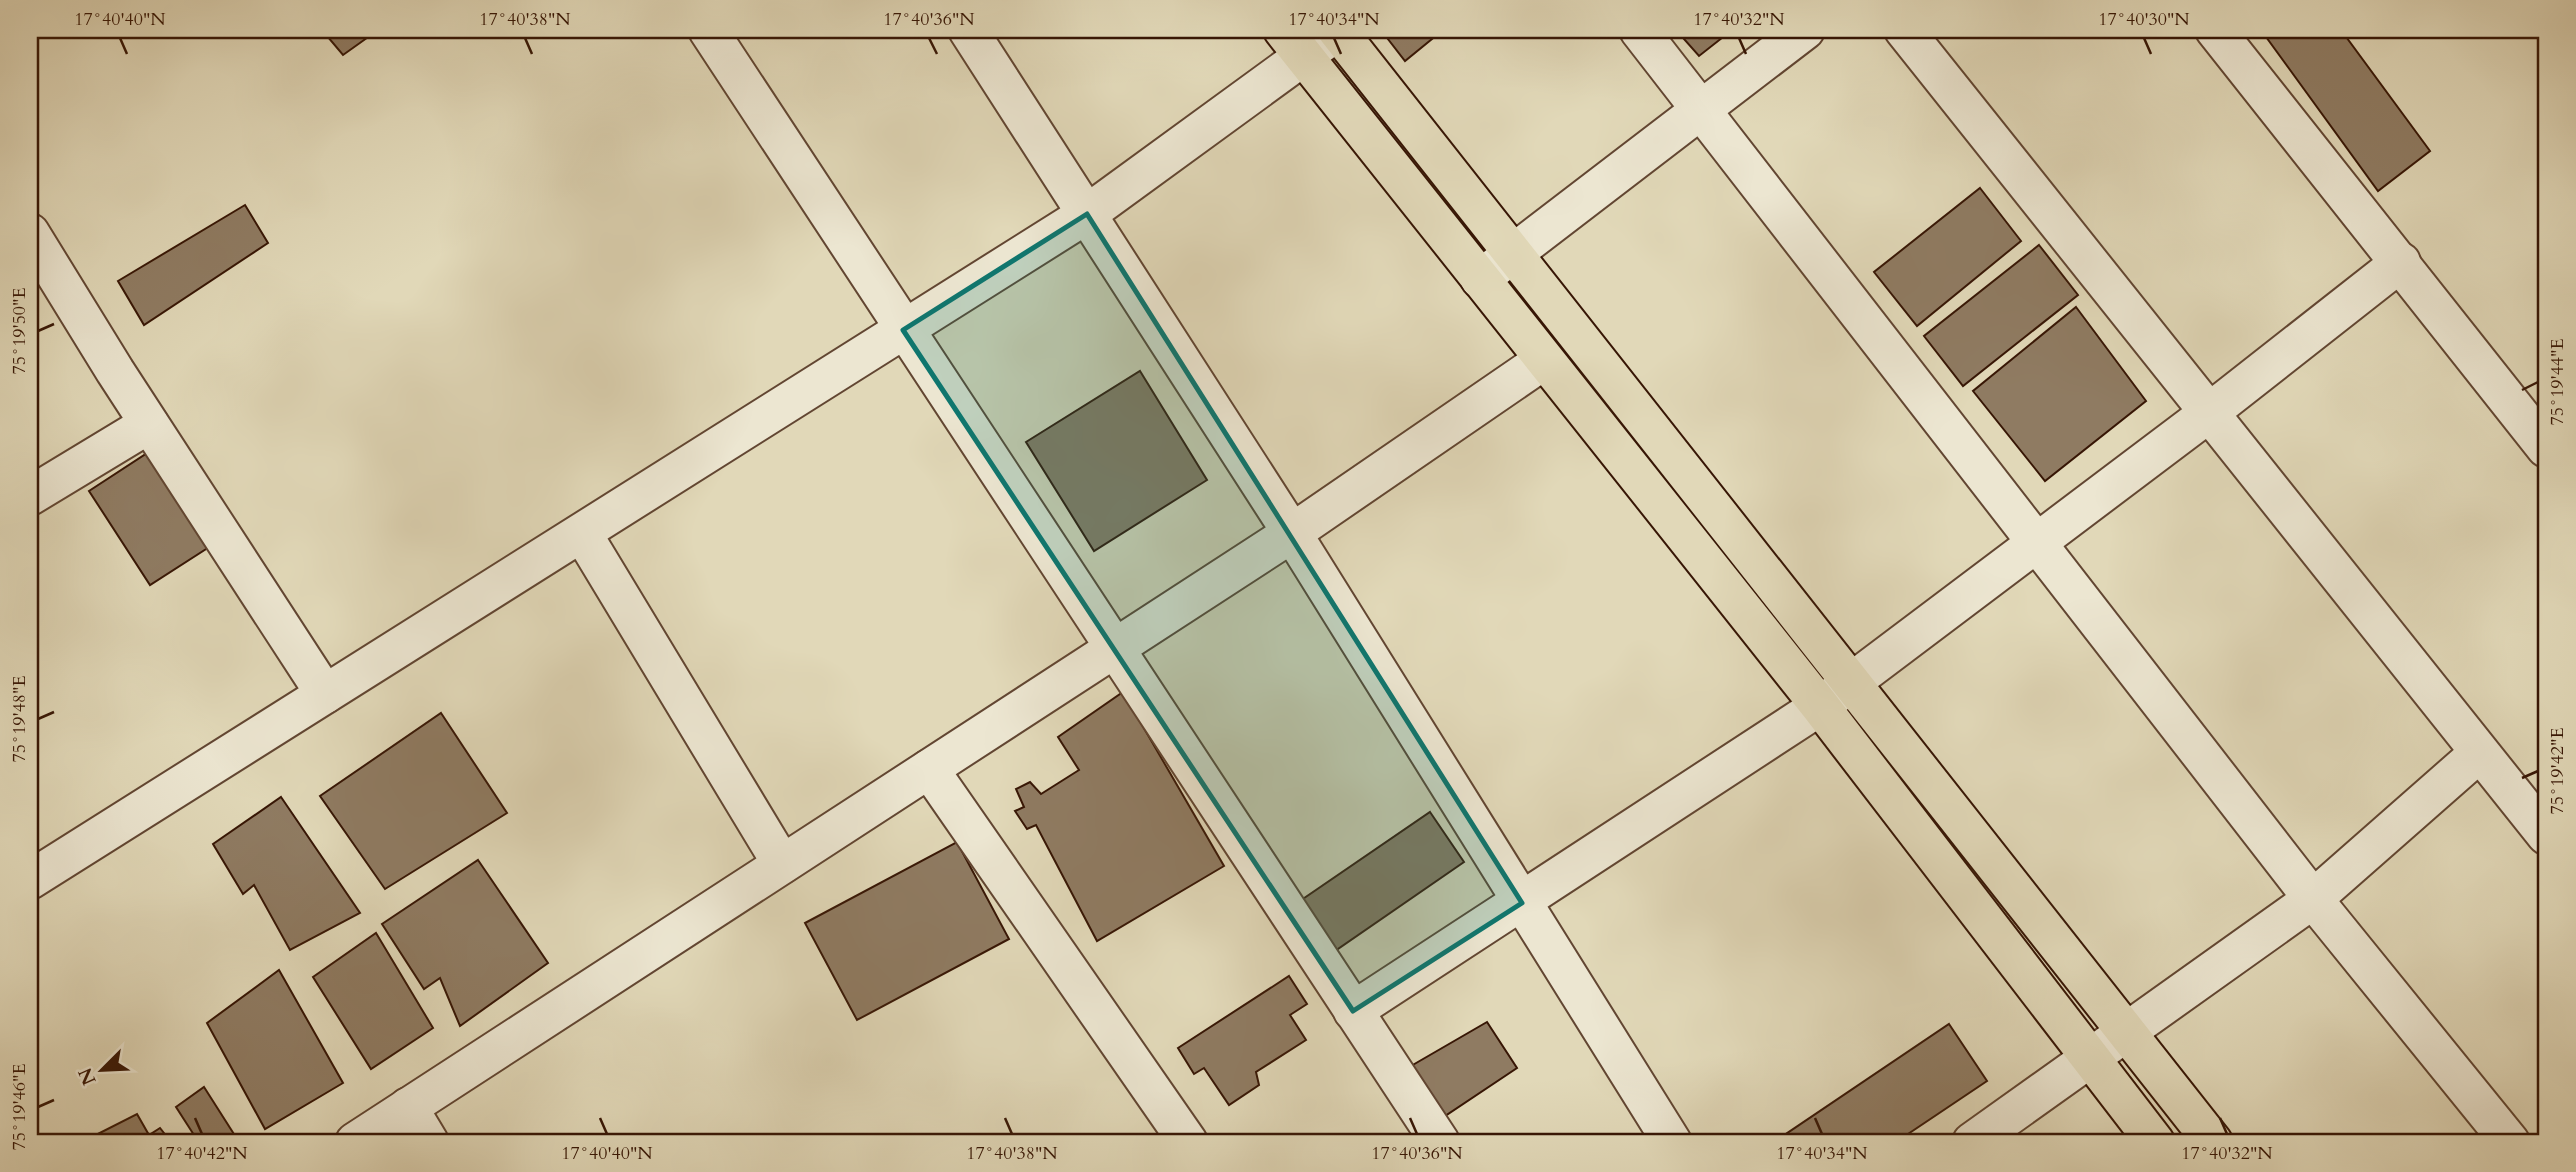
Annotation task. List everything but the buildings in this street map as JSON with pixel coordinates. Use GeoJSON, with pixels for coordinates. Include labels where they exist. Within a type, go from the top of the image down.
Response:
{"type":"FeatureCollection","features":[{"type":"Feature","properties":{"kind":"main road"},"geometry":{"type":"LineString","coordinates":[[1337,31],[2213,1142]]}},
{"type":"Feature","properties":{"kind":"main road"},"geometry":{"type":"LineString","coordinates":[[1294,43],[1820,706],[2155,1142]]}},
{"type":"Feature","properties":{"kind":"street"},"geometry":{"type":"LineString","coordinates":[[708,30],[1440,1142]]}},
{"type":"Feature","properties":{"kind":"street"},"geometry":{"type":"LineString","coordinates":[[968,30],[1292,533],[1672,1142]]}},
{"type":"Feature","properties":{"kind":"street"},"geometry":{"type":"LineString","coordinates":[[1639,30],[2034,543],[2313,899],[2510,1142]]}},
{"type":"Feature","properties":{"kind":"street"},"geometry":{"type":"LineString","coordinates":[[1480,279],[1805,30]]}},
{"type":"Feature","properties":{"kind":"street"},"geometry":{"type":"LineString","coordinates":[[1904,30],[2437,695],[2479,753],[2540,816]]}},
{"type":"Feature","properties":{"kind":"street"},"geometry":{"type":"LineString","coordinates":[[2215,30],[2546,448]]}},
{"type":"Feature","properties":{"kind":"street"},"geometry":{"type":"LineString","coordinates":[[30,880],[1087,214],[1294,43],[1337,31]]}},
{"type":"Feature","properties":{"kind":"street"},"geometry":{"type":"LineString","coordinates":[[30,233],[149,424],[325,694]]}},
{"type":"Feature","properties":{"kind":"street"},"geometry":{"type":"LineString","coordinates":[[1353,1011],[1820,706],[2210,412],[2401,262]]}},
{"type":"Feature","properties":{"kind":"street"},"geometry":{"type":"LineString","coordinates":[[355,1142],[1292,533],[1544,360]]}},
{"type":"Feature","properties":{"kind":"street"},"geometry":{"type":"LineString","coordinates":[[30,496],[149,424]]}},
{"type":"Feature","properties":{"kind":"street"},"geometry":{"type":"LineString","coordinates":[[582,533],[782,864]]}},
{"type":"Feature","properties":{"kind":"street"},"geometry":{"type":"LineString","coordinates":[[1972,1142],[2313,899],[2479,753]]}},
{"type":"Feature","properties":{"kind":"street"},"geometry":{"type":"LineString","coordinates":[[929,769],[1188,1142]]}},
{"type":"Feature","properties":{"kind":"street"},"geometry":{"type":"LineString","coordinates":[[408,1107],[429,1142]]}},
{"type":"Feature","properties":{"kind":"highlighted area"},"geometry":{"type":"Polygon","coordinates":[[[1087,214],[1522,903],[1353,1011],[903,330],[1087,214]]]}}]}
